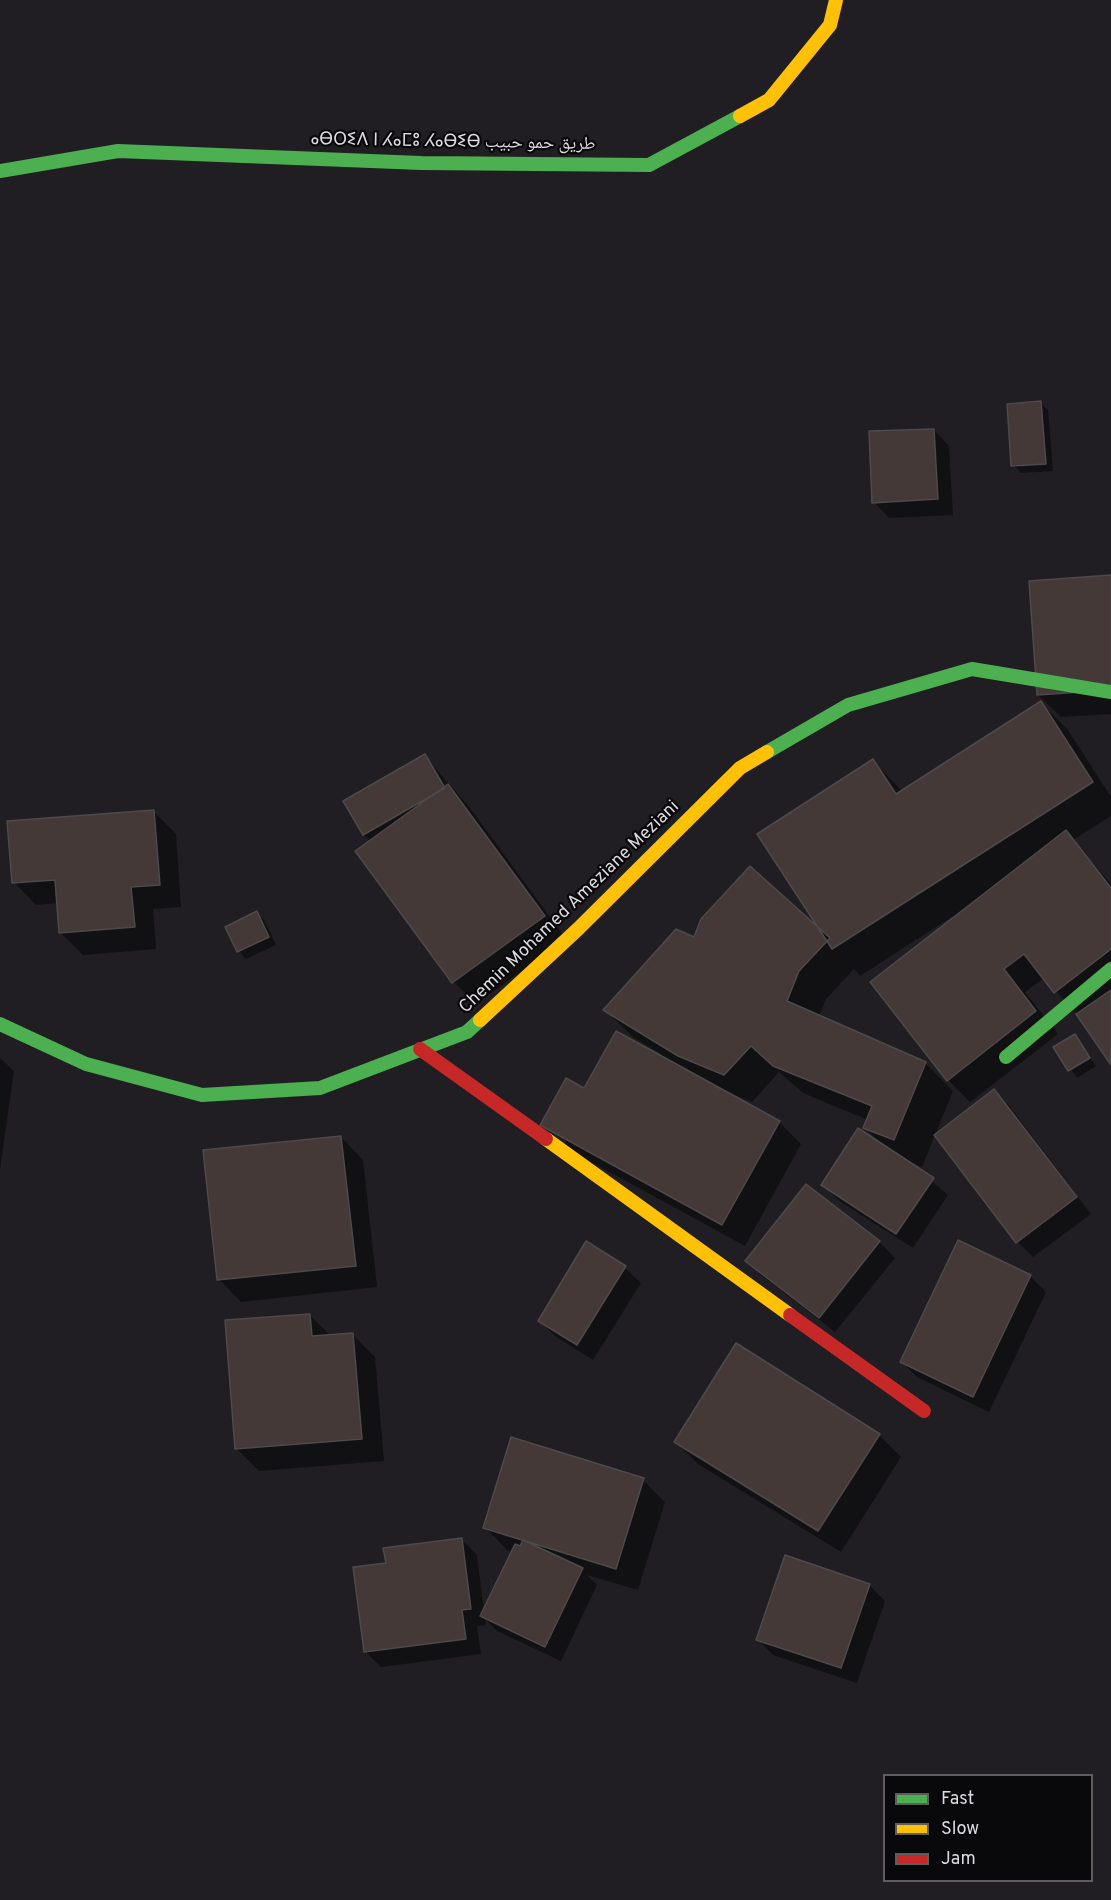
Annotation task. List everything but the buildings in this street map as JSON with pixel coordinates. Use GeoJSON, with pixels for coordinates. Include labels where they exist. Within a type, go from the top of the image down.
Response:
{"type":"FeatureCollection","features":[{"type":"Feature","properties":{"kind":"street","name":"ⴰⴱⵔⵉⴷ ⵏ ⵃⴰⵎⵓ ⵃⴰⴱⵉⴱ طريق حمو حبيب"},"geometry":{"type":"LineString","coordinates":[[0,171],[118,151],[421,163],[649,165],[769,100],[830,24],[836,0]]}},
{"type":"Feature","properties":{"kind":"street","name":"Chemin Mohamed Ameziane Meziani"},"geometry":{"type":"LineString","coordinates":[[0,1024],[86,1064],[202,1095],[320,1088],[467,1032],[578,929],[740,768],[848,705],[972,669],[1111,692]]}},
{"type":"Feature","properties":{"kind":"street"},"geometry":{"type":"LineString","coordinates":[[1006,1057],[1111,969]]}},
{"type":"Feature","properties":{"kind":"street"},"geometry":{"type":"LineString","coordinates":[[420,1049],[924,1411]]}},
{"type":"Feature","properties":{"kind":"traffic: fast"},"geometry":{"type":"LineString","coordinates":[[0,171],[118,151],[421,163],[649,165],[740,116]]}},
{"type":"Feature","properties":{"kind":"traffic: fast"},"geometry":{"type":"LineString","coordinates":[[767,752],[848,705],[972,669],[1111,692]]}},
{"type":"Feature","properties":{"kind":"traffic: fast"},"geometry":{"type":"LineString","coordinates":[[1006,1057],[1111,969]]}},
{"type":"Feature","properties":{"kind":"traffic: fast"},"geometry":{"type":"LineString","coordinates":[[0,1024],[86,1064],[202,1095],[320,1088],[467,1032],[480,1020]]}},
{"type":"Feature","properties":{"kind":"traffic: slow"},"geometry":{"type":"LineString","coordinates":[[740,116],[769,100],[830,25],[836,0]]}},
{"type":"Feature","properties":{"kind":"traffic: slow"},"geometry":{"type":"LineString","coordinates":[[480,1020],[578,929],[740,768],[767,752]]}},
{"type":"Feature","properties":{"kind":"traffic: slow"},"geometry":{"type":"LineString","coordinates":[[546,1139],[790,1315]]}},
{"type":"Feature","properties":{"kind":"traffic: jam"},"geometry":{"type":"LineString","coordinates":[[420,1049],[546,1139]]}},
{"type":"Feature","properties":{"kind":"traffic: jam"},"geometry":{"type":"LineString","coordinates":[[790,1315],[924,1411]]}}]}
